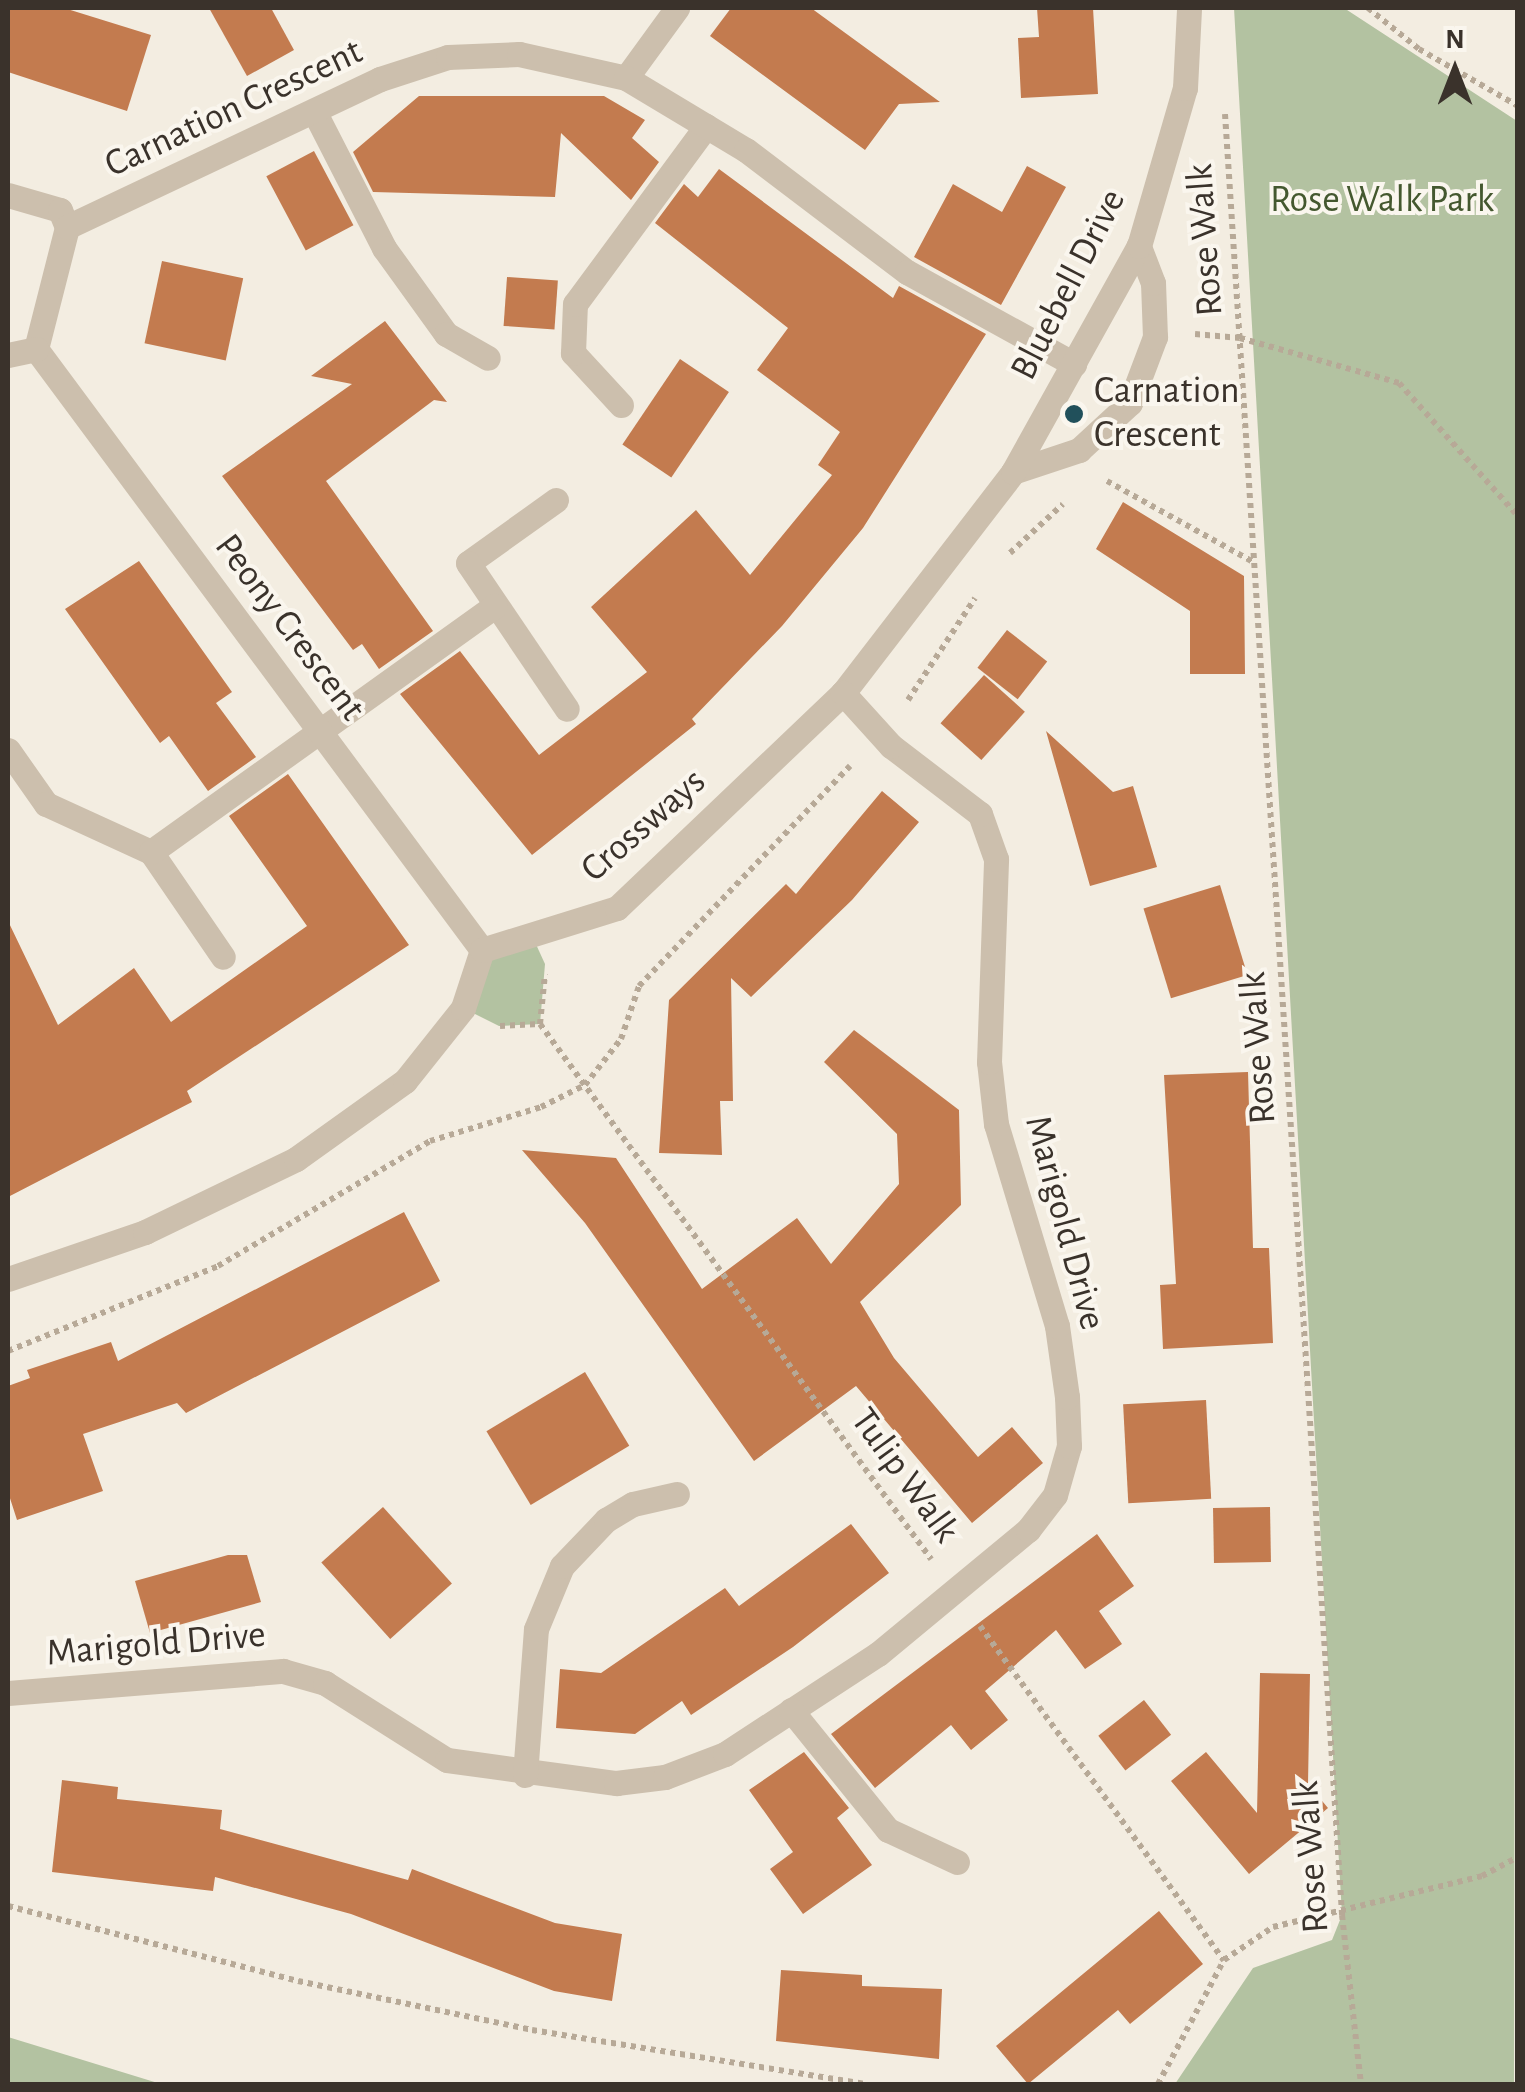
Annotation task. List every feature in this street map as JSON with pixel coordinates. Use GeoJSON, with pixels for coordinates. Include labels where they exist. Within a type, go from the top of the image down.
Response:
{"type":"FeatureCollection","features":[{"type":"Feature","properties":{"kind":"street"},"geometry":{"type":"LineString","coordinates":[[626,78],[677,8]]}},
{"type":"Feature","properties":{"kind":"street","name":"Bluebell Drive"},"geometry":{"type":"LineString","coordinates":[[1014,472],[1140,246],[1185,88],[1189,8]]}},
{"type":"Feature","properties":{"kind":"street","name":"Carnation Crescent"},"geometry":{"type":"LineString","coordinates":[[66,226],[448,57],[519,54],[626,78],[706,126],[907,272],[1074,364]]}},
{"type":"Feature","properties":{"kind":"street"},"geometry":{"type":"LineString","coordinates":[[315,113],[384,248],[446,334],[488,358]]}},
{"type":"Feature","properties":{"kind":"street"},"geometry":{"type":"LineString","coordinates":[[622,405],[573,353],[575,304],[706,126]]}},
{"type":"Feature","properties":{"kind":"street"},"geometry":{"type":"LineString","coordinates":[[8,195],[60,210],[66,226],[36,349],[8,355]]}},
{"type":"Feature","properties":{"kind":"street"},"geometry":{"type":"LineString","coordinates":[[1014,472],[1079,450],[1130,403],[1146,372],[1156,303],[1140,246]]}},
{"type":"Feature","properties":{"kind":"street","name":"Peony Crescent"},"geometry":{"type":"LineString","coordinates":[[36,349],[482,950]]}},
{"type":"Feature","properties":{"kind":"street","name":"Crossways"},"geometry":{"type":"LineString","coordinates":[[482,950],[534,940],[617,908],[843,692],[1014,472]]}},
{"type":"Feature","properties":{"kind":"street"},"geometry":{"type":"LineString","coordinates":[[556,500],[468,563],[567,709]]}},
{"type":"Feature","properties":{"kind":"street"},"geometry":{"type":"LineString","coordinates":[[151,852],[495,606]]}},
{"type":"Feature","properties":{"kind":"street","name":"Marigold Drive"},"geometry":{"type":"LineString","coordinates":[[8,1693],[284,1672],[325,1683],[447,1760],[525,1775],[616,1783],[665,1777],[725,1754],[878,1654],[952,1587],[1028,1530],[1055,1495],[1069,1446],[1067,1397],[1053,1310],[996,1124],[989,1008],[996,859],[980,814],[890,746],[843,692]]}},
{"type":"Feature","properties":{"kind":"street"},"geometry":{"type":"LineString","coordinates":[[8,750],[46,804],[151,852],[222,957]]}},
{"type":"Feature","properties":{"kind":"street"},"geometry":{"type":"LineString","coordinates":[[8,1279],[145,1232],[296,1160],[405,1081],[463,1008],[482,950]]}},
{"type":"Feature","properties":{"kind":"street"},"geometry":{"type":"LineString","coordinates":[[525,1775],[536,1629],[562,1566],[606,1520],[633,1504],[677,1494]]}},
{"type":"Feature","properties":{"kind":"street"},"geometry":{"type":"LineString","coordinates":[[791,1710],[888,1830],[957,1862]]}},
{"type":"Feature","properties":{"kind":"path"},"geometry":{"type":"LineString","coordinates":[[1368,8],[1419,49],[1518,106]]}},
{"type":"Feature","properties":{"kind":"path","name":"Rose Walk"},"geometry":{"type":"LineString","coordinates":[[1224,105],[1342,1915],[1362,2084]]}},
{"type":"Feature","properties":{"kind":"path"},"geometry":{"type":"LineString","coordinates":[[1156,303],[1190,334],[1240,338],[1400,382],[1518,516]]}},
{"type":"Feature","properties":{"kind":"path"},"geometry":{"type":"LineString","coordinates":[[1101,478],[1255,563]]}},
{"type":"Feature","properties":{"kind":"path"},"geometry":{"type":"LineString","coordinates":[[463,1008],[499,1026],[540,1024],[544,964],[534,940]]}},
{"type":"Feature","properties":{"kind":"path","name":"Tulip Walk"},"geometry":{"type":"LineString","coordinates":[[540,1024],[1224,1960]]}},
{"type":"Feature","properties":{"kind":"path"},"geometry":{"type":"LineString","coordinates":[[1158,2084],[1224,1960],[1274,1928],[1342,1915],[1482,1876],[1518,1857]]}},
{"type":"Feature","properties":{"kind":"path"},"geometry":{"type":"LineString","coordinates":[[8,1906],[493,2022],[864,2084]]}},
{"type":"Feature","properties":{"kind":"green space","name":"Rose Walk Park"},"geometry":{"type":"Polygon","coordinates":[[[1234,8],[1344,8],[1517,121],[1514,2084],[1175,2084],[1253,1968],[1332,1940],[1342,1915],[1234,8]]]}},
{"type":"Feature","properties":{"kind":"green space"},"geometry":{"type":"Polygon","coordinates":[[[534,940],[545,964],[540,1024],[499,1026],[463,1008],[482,950],[534,940]]]}},
{"type":"Feature","properties":{"kind":"green space"},"geometry":{"type":"Polygon","coordinates":[[[8,2037],[161,2084],[8,2084],[8,2037]]]}},
{"type":"Feature","properties":{"kind":"building"},"geometry":{"type":"Polygon","coordinates":[[[8,8],[64,8],[151,35],[127,111],[8,72],[8,8]]]}},
{"type":"Feature","properties":{"kind":"building"},"geometry":{"type":"Polygon","coordinates":[[[209,8],[271,8],[294,50],[247,76],[209,8]]]}},
{"type":"Feature","properties":{"kind":"building"},"geometry":{"type":"Polygon","coordinates":[[[731,8],[811,8],[940,102],[899,104],[865,150],[710,36],[731,8]]]}},
{"type":"Feature","properties":{"kind":"building"},"geometry":{"type":"Polygon","coordinates":[[[1037,8],[1093,8],[1098,94],[1021,98],[1018,38],[1039,37],[1037,8]]]}},
{"type":"Feature","properties":{"kind":"building"},"geometry":{"type":"Polygon","coordinates":[[[419,96],[604,96],[645,120],[632,138],[659,162],[631,200],[561,133],[555,197],[373,192],[353,152],[419,96]]]}},
{"type":"Feature","properties":{"kind":"building"},"geometry":{"type":"Polygon","coordinates":[[[314,151],[353,225],[306,251],[266,176],[314,151]]]}},
{"type":"Feature","properties":{"kind":"building"},"geometry":{"type":"Polygon","coordinates":[[[1027,166],[1066,187],[1001,305],[914,257],[953,184],[1002,212],[1027,166]]]}},
{"type":"Feature","properties":{"kind":"building"},"geometry":{"type":"Polygon","coordinates":[[[719,169],[893,298],[899,286],[986,334],[863,528],[782,626],[692,719],[696,724],[532,855],[400,694],[460,651],[539,755],[647,672],[591,607],[696,510],[750,575],[832,475],[818,465],[840,432],[757,370],[788,328],[655,223],[684,184],[698,197],[719,169]]]}},
{"type":"Feature","properties":{"kind":"building"},"geometry":{"type":"Polygon","coordinates":[[[162,261],[243,278],[226,360],[145,343],[162,261]]]}},
{"type":"Feature","properties":{"kind":"building"},"geometry":{"type":"Polygon","coordinates":[[[507,277],[558,281],[554,329],[504,326],[507,277]]]}},
{"type":"Feature","properties":{"kind":"building"},"geometry":{"type":"Polygon","coordinates":[[[385,321],[447,402],[434,400],[326,481],[433,631],[379,669],[362,644],[353,650],[222,476],[352,384],[311,376],[385,321]]]}},
{"type":"Feature","properties":{"kind":"building"},"geometry":{"type":"Polygon","coordinates":[[[680,359],[729,392],[671,477],[622,444],[680,359]]]}},
{"type":"Feature","properties":{"kind":"building"},"geometry":{"type":"Polygon","coordinates":[[[1123,502],[1244,576],[1245,674],[1190,674],[1190,611],[1096,549],[1123,502]]]}},
{"type":"Feature","properties":{"kind":"building"},"geometry":{"type":"Polygon","coordinates":[[[139,561],[232,692],[216,703],[256,757],[208,791],[169,736],[160,743],[65,609],[139,561]]]}},
{"type":"Feature","properties":{"kind":"building"},"geometry":{"type":"Polygon","coordinates":[[[1007,630],[1047,661],[1018,699],[977,668],[1007,630]]]}},
{"type":"Feature","properties":{"kind":"building"},"geometry":{"type":"Polygon","coordinates":[[[984,675],[1025,712],[981,760],[941,723],[984,675]]]}},
{"type":"Feature","properties":{"kind":"building"},"geometry":{"type":"Polygon","coordinates":[[[1046,731],[1113,792],[1133,786],[1157,867],[1090,886],[1046,731]]]}},
{"type":"Feature","properties":{"kind":"building"},"geometry":{"type":"Polygon","coordinates":[[[288,774],[409,945],[187,1091],[192,1102],[8,1197],[8,921],[58,1025],[134,968],[171,1022],[307,926],[229,816],[288,774]]]}},
{"type":"Feature","properties":{"kind":"building"},"geometry":{"type":"Polygon","coordinates":[[[882,791],[919,822],[852,900],[751,997],[731,978],[733,1101],[720,1101],[722,1155],[659,1153],[669,1000],[786,884],[796,894],[882,791]]]}},
{"type":"Feature","properties":{"kind":"building"},"geometry":{"type":"Polygon","coordinates":[[[1220,885],[1247,975],[1171,998],[1143,908],[1220,885]]]}},
{"type":"Feature","properties":{"kind":"building"},"geometry":{"type":"Polygon","coordinates":[[[854,1030],[959,1110],[961,1205],[860,1302],[894,1358],[978,1457],[1012,1427],[1043,1463],[972,1523],[856,1386],[754,1461],[585,1223],[522,1150],[616,1158],[702,1289],[797,1218],[831,1264],[899,1184],[897,1134],[824,1062],[854,1030]]]}},
{"type":"Feature","properties":{"kind":"building"},"geometry":{"type":"Polygon","coordinates":[[[1248,1072],[1253,1248],[1269,1248],[1273,1343],[1163,1349],[1160,1285],[1176,1284],[1164,1075],[1248,1072]]]}},
{"type":"Feature","properties":{"kind":"building"},"geometry":{"type":"Polygon","coordinates":[[[404,1212],[440,1281],[186,1413],[177,1403],[83,1434],[103,1491],[17,1520],[8,1492],[8,1386],[30,1378],[27,1370],[111,1342],[118,1361],[404,1212]]]}},
{"type":"Feature","properties":{"kind":"building"},"geometry":{"type":"Polygon","coordinates":[[[585,1372],[629,1446],[531,1505],[486,1431],[585,1372]]]}},
{"type":"Feature","properties":{"kind":"building"},"geometry":{"type":"Polygon","coordinates":[[[1206,1400],[1211,1499],[1128,1503],[1123,1404],[1206,1400]]]}},
{"type":"Feature","properties":{"kind":"building"},"geometry":{"type":"Polygon","coordinates":[[[383,1507],[452,1584],[390,1639],[321,1563],[383,1507]]]}},
{"type":"Feature","properties":{"kind":"building"},"geometry":{"type":"Polygon","coordinates":[[[1270,1507],[1271,1562],[1214,1563],[1213,1508],[1270,1507]]]}},
{"type":"Feature","properties":{"kind":"building"},"geometry":{"type":"Polygon","coordinates":[[[851,1524],[889,1573],[793,1647],[691,1715],[682,1701],[635,1734],[556,1728],[560,1669],[601,1673],[725,1588],[739,1606],[851,1524]]]}},
{"type":"Feature","properties":{"kind":"building"},"geometry":{"type":"Polygon","coordinates":[[[1097,1534],[1134,1586],[1099,1611],[1122,1644],[1085,1669],[1056,1630],[985,1691],[1008,1720],[971,1750],[951,1725],[875,1788],[831,1734],[1097,1534]]]}},
{"type":"Feature","properties":{"kind":"building"},"geometry":{"type":"Polygon","coordinates":[[[228,1555],[247,1555],[261,1602],[150,1633],[135,1581],[228,1555]]]}},
{"type":"Feature","properties":{"kind":"building"},"geometry":{"type":"Polygon","coordinates":[[[1260,1673],[1310,1674],[1308,1784],[1328,1808],[1249,1874],[1171,1781],[1206,1752],[1257,1813],[1260,1673]]]}},
{"type":"Feature","properties":{"kind":"building"},"geometry":{"type":"Polygon","coordinates":[[[1144,1700],[1171,1735],[1125,1770],[1098,1736],[1144,1700]]]}},
{"type":"Feature","properties":{"kind":"building"},"geometry":{"type":"Polygon","coordinates":[[[804,1752],[849,1808],[837,1818],[872,1865],[803,1914],[770,1869],[793,1852],[749,1790],[804,1752]]]}},
{"type":"Feature","properties":{"kind":"building"},"geometry":{"type":"Polygon","coordinates":[[[62,1780],[118,1787],[117,1799],[222,1810],[220,1829],[408,1880],[412,1869],[555,1923],[622,1934],[612,2001],[554,1991],[351,1914],[215,1877],[213,1891],[52,1872],[62,1780]]]}},
{"type":"Feature","properties":{"kind":"building"},"geometry":{"type":"Polygon","coordinates":[[[1159,1911],[1203,1964],[1130,2024],[1118,2010],[1028,2084],[996,2046],[1159,1911]]]}},
{"type":"Feature","properties":{"kind":"building"},"geometry":{"type":"Polygon","coordinates":[[[781,1970],[862,1975],[862,1986],[942,1989],[939,2059],[776,2041],[781,1970]]]}},
{"type":"Feature","properties":{"kind":"place","name":"Carnation Crescent"},"geometry":{"type":"Point","coordinates":[1074,414]}}]}
